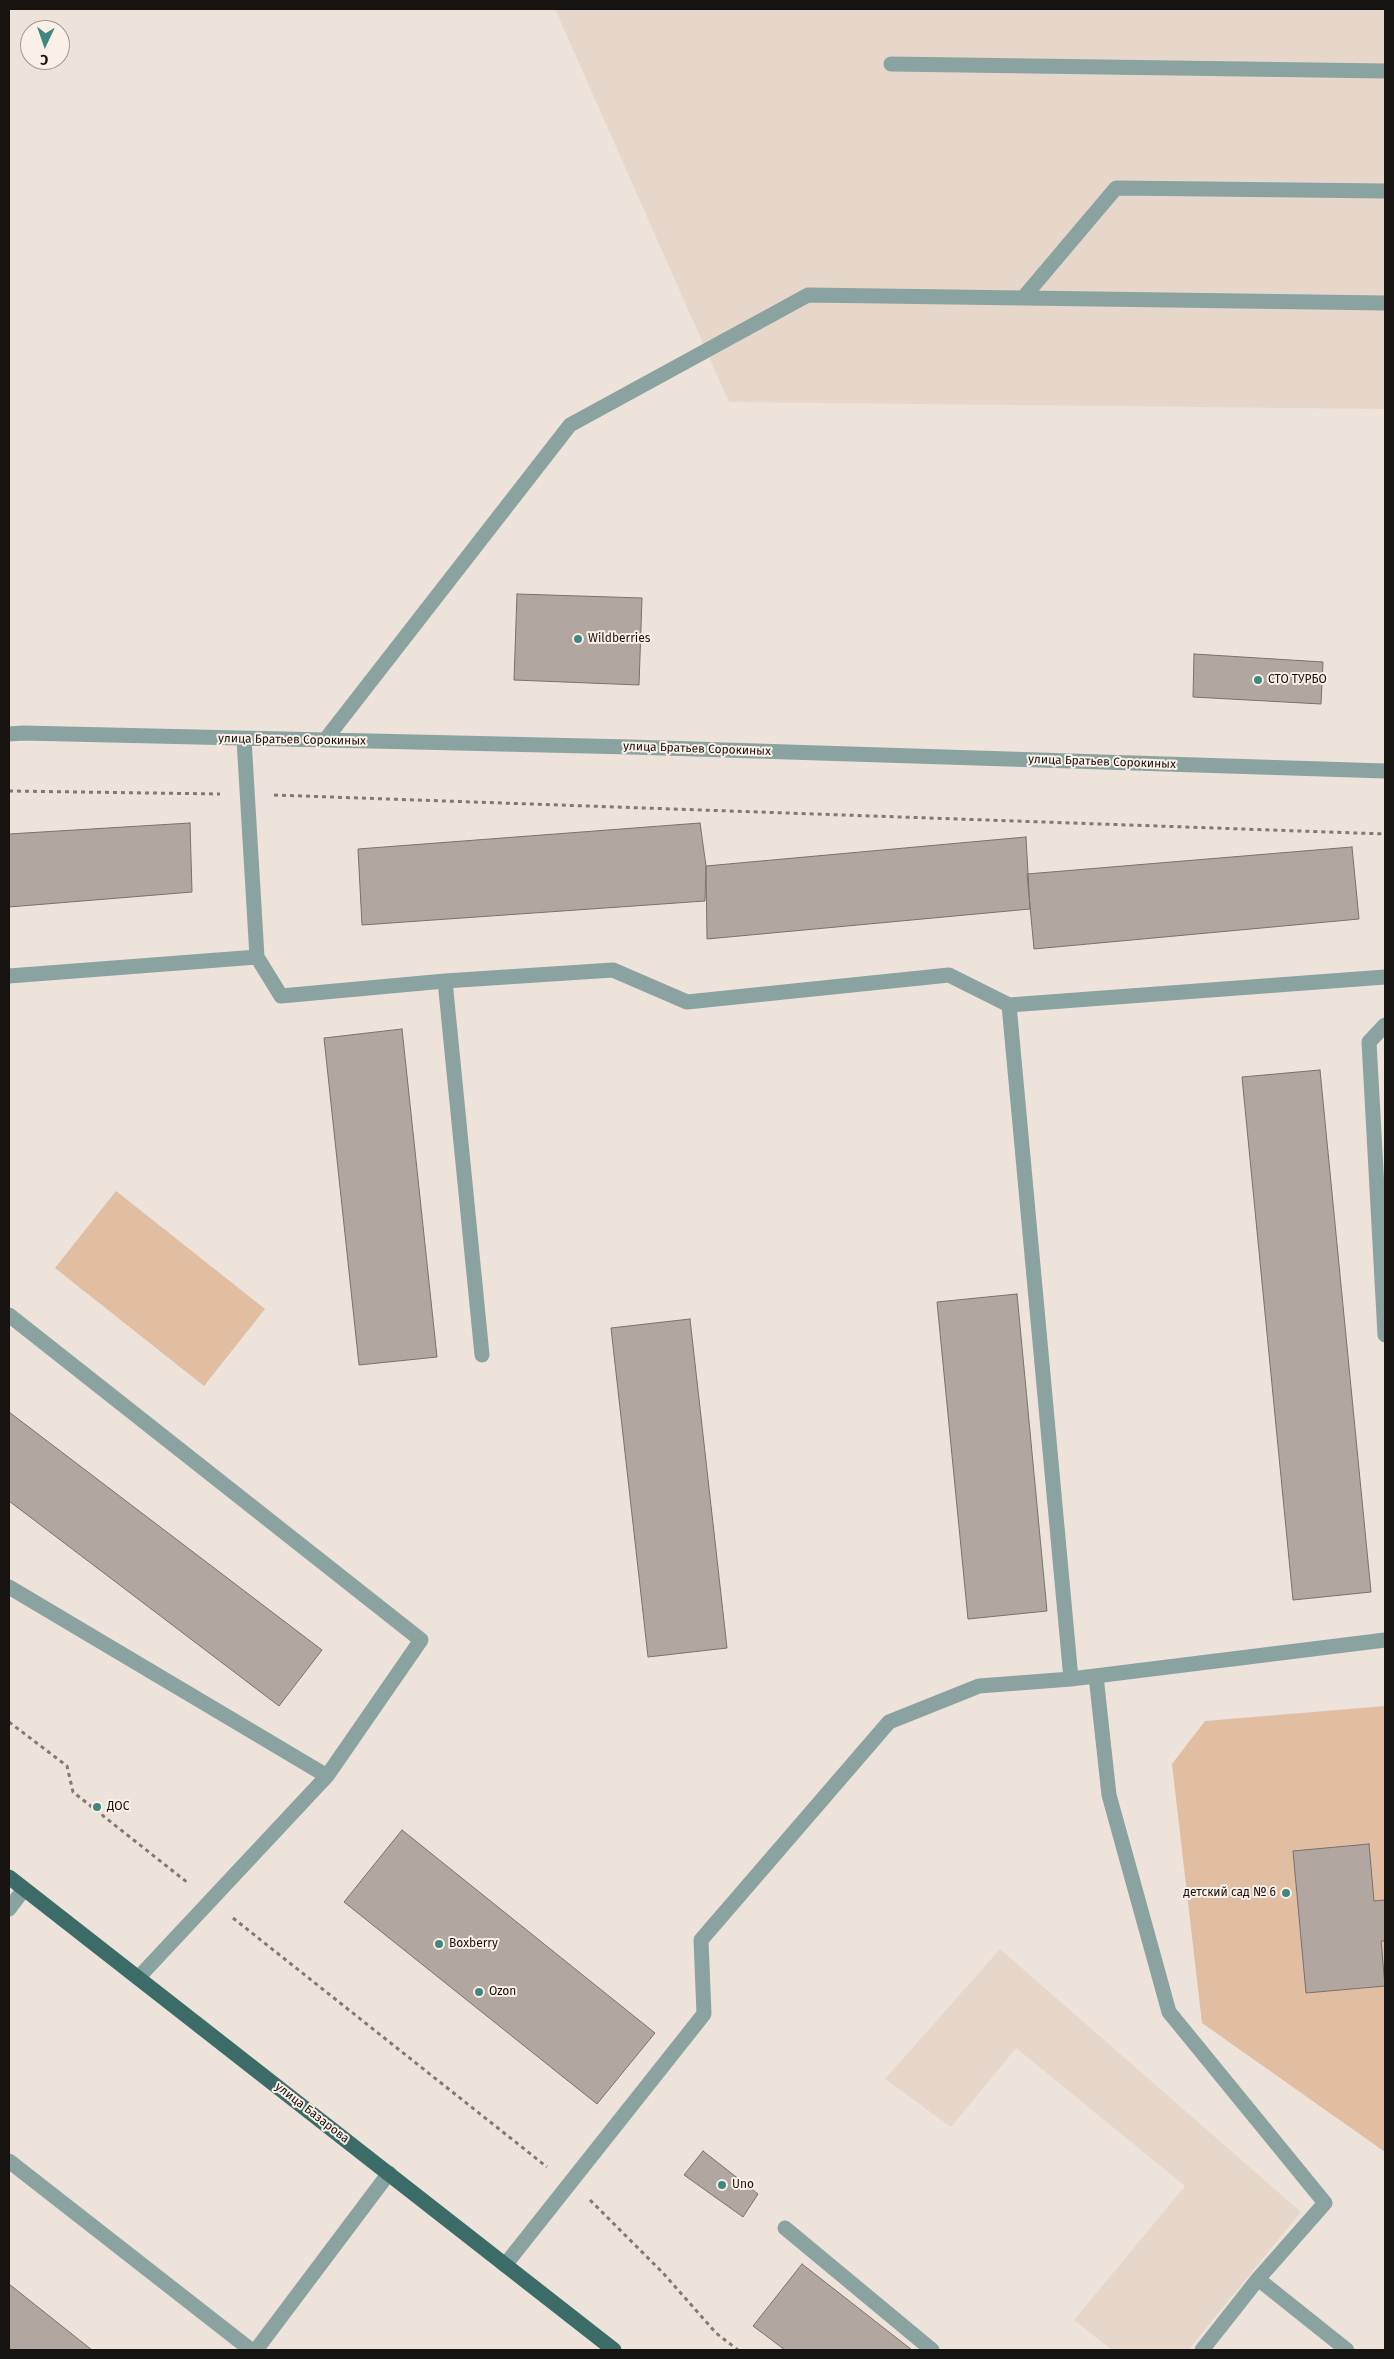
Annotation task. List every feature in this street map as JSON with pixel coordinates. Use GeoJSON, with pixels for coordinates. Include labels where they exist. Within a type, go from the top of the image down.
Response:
{"type":"FeatureCollection","features":[{"type":"Feature","properties":{"kind":"main road","name":"улица Базарова"},"geometry":{"type":"LineString","coordinates":[[9,1877],[614,2350]]}},
{"type":"Feature","properties":{"kind":"street"},"geometry":{"type":"LineString","coordinates":[[891,64],[1385,70]]}},
{"type":"Feature","properties":{"kind":"street"},"geometry":{"type":"LineString","coordinates":[[1023,298],[1116,188],[1385,191]]}},
{"type":"Feature","properties":{"kind":"street"},"geometry":{"type":"LineString","coordinates":[[325,740],[570,425],[808,295],[1385,303]]}},
{"type":"Feature","properties":{"kind":"street","name":"улица Братьев Сорокиных"},"geometry":{"type":"LineString","coordinates":[[9,734],[640,747],[1385,772]]}},
{"type":"Feature","properties":{"kind":"street"},"geometry":{"type":"LineString","coordinates":[[244,739],[257,957],[281,996],[445,981],[613,970],[687,1002],[949,975],[1009,1005],[1385,977]]}},
{"type":"Feature","properties":{"kind":"street"},"geometry":{"type":"LineString","coordinates":[[9,976],[257,957]]}},
{"type":"Feature","properties":{"kind":"street"},"geometry":{"type":"LineString","coordinates":[[445,981],[482,1354]]}},
{"type":"Feature","properties":{"kind":"street"},"geometry":{"type":"LineString","coordinates":[[1009,1005],[1071,1679]]}},
{"type":"Feature","properties":{"kind":"street"},"geometry":{"type":"LineString","coordinates":[[1385,1025],[1369,1042],[1385,1335]]}},
{"type":"Feature","properties":{"kind":"street"},"geometry":{"type":"LineString","coordinates":[[9,1315],[420,1640],[327,1776],[138,1978]]}},
{"type":"Feature","properties":{"kind":"street"},"geometry":{"type":"LineString","coordinates":[[9,1587],[327,1776]]}},
{"type":"Feature","properties":{"kind":"street"},"geometry":{"type":"LineString","coordinates":[[506,2265],[704,2014],[701,1940],[889,1722],[978,1686],[1071,1679],[1385,1640]]}},
{"type":"Feature","properties":{"kind":"street"},"geometry":{"type":"LineString","coordinates":[[1096,1676],[1109,1795],[1169,2012],[1325,2203],[1258,2279],[1202,2350]]}},
{"type":"Feature","properties":{"kind":"street"},"geometry":{"type":"LineString","coordinates":[[9,1909],[24,1889]]}},
{"type":"Feature","properties":{"kind":"street"},"geometry":{"type":"LineString","coordinates":[[9,2161],[251,2350]]}},
{"type":"Feature","properties":{"kind":"street"},"geometry":{"type":"LineString","coordinates":[[256,2350],[389,2173]]}},
{"type":"Feature","properties":{"kind":"street"},"geometry":{"type":"LineString","coordinates":[[785,2228],[932,2350]]}},
{"type":"Feature","properties":{"kind":"street"},"geometry":{"type":"LineString","coordinates":[[1258,2279],[1347,2350]]}},
{"type":"Feature","properties":{"kind":"path"},"geometry":{"type":"LineString","coordinates":[[9,791],[23,789],[247,794],[1385,834]]}},
{"type":"Feature","properties":{"kind":"path"},"geometry":{"type":"LineString","coordinates":[[9,1722],[67,1766],[73,1792],[588,2199],[663,2273],[716,2333],[738,2350]]}},
{"type":"Feature","properties":{"kind":"shaded area"},"geometry":{"type":"Polygon","coordinates":[[[555,9],[1385,9],[1385,409],[729,402],[555,9]]]}},
{"type":"Feature","properties":{"kind":"shaded area"},"geometry":{"type":"Polygon","coordinates":[[[116,1191],[265,1309],[204,1386],[55,1268],[116,1191]]]}},
{"type":"Feature","properties":{"kind":"shaded area","name":"детский сад № 6"},"geometry":{"type":"Polygon","coordinates":[[[1385,1706],[1385,2152],[1202,2023],[1172,1764],[1205,1721],[1385,1706]]]}},
{"type":"Feature","properties":{"kind":"shaded area"},"geometry":{"type":"Polygon","coordinates":[[[1000,1949],[1301,2212],[1188,2350],[1112,2350],[1074,2320],[1185,2186],[1016,2048],[951,2127],[885,2079],[1000,1949]]]}},
{"type":"Feature","properties":{"kind":"building","name":"Wildberries"},"geometry":{"type":"Polygon","coordinates":[[[517,594],[642,598],[639,685],[514,680],[517,594]]]}},
{"type":"Feature","properties":{"kind":"building","name":"СТО ТУРБО"},"geometry":{"type":"Polygon","coordinates":[[[1194,654],[1323,662],[1321,704],[1193,697],[1194,654]]]}},
{"type":"Feature","properties":{"kind":"building"},"geometry":{"type":"Polygon","coordinates":[[[190,823],[192,892],[9,907],[9,834],[190,823]]]}},
{"type":"Feature","properties":{"kind":"building"},"geometry":{"type":"Polygon","coordinates":[[[700,823],[706,866],[705,901],[362,925],[358,849],[700,823]]]}},
{"type":"Feature","properties":{"kind":"building"},"geometry":{"type":"Polygon","coordinates":[[[1026,837],[1030,909],[707,939],[706,866],[1026,837]]]}},
{"type":"Feature","properties":{"kind":"building"},"geometry":{"type":"Polygon","coordinates":[[[1352,847],[1359,919],[1034,949],[1027,874],[1352,847]]]}},
{"type":"Feature","properties":{"kind":"building"},"geometry":{"type":"Polygon","coordinates":[[[402,1029],[437,1357],[359,1365],[324,1038],[402,1029]]]}},
{"type":"Feature","properties":{"kind":"building"},"geometry":{"type":"Polygon","coordinates":[[[1320,1070],[1371,1592],[1293,1600],[1242,1077],[1320,1070]]]}},
{"type":"Feature","properties":{"kind":"building"},"geometry":{"type":"Polygon","coordinates":[[[1017,1294],[1047,1611],[968,1619],[937,1302],[1017,1294]]]}},
{"type":"Feature","properties":{"kind":"building"},"geometry":{"type":"Polygon","coordinates":[[[690,1319],[727,1648],[648,1657],[611,1328],[690,1319]]]}},
{"type":"Feature","properties":{"kind":"building"},"geometry":{"type":"Polygon","coordinates":[[[9,1412],[322,1650],[279,1706],[9,1501],[9,1412]]]}},
{"type":"Feature","properties":{"kind":"building"},"geometry":{"type":"Polygon","coordinates":[[[402,1830],[655,2033],[597,2104],[344,1902],[402,1830]]]}},
{"type":"Feature","properties":{"kind":"building"},"geometry":{"type":"Polygon","coordinates":[[[1369,1844],[1374,1901],[1385,1900],[1385,1941],[1381,1941],[1385,1986],[1306,1993],[1293,1851],[1369,1844]]]}},
{"type":"Feature","properties":{"kind":"building","name":"Uno"},"geometry":{"type":"Polygon","coordinates":[[[703,2151],[758,2194],[743,2217],[684,2175],[703,2151]]]}},
{"type":"Feature","properties":{"kind":"building"},"geometry":{"type":"Polygon","coordinates":[[[802,2264],[912,2350],[785,2350],[753,2326],[802,2264]]]}},
{"type":"Feature","properties":{"kind":"building"},"geometry":{"type":"Polygon","coordinates":[[[9,2284],[92,2350],[9,2350],[9,2284]]]}},
{"type":"Feature","properties":{"kind":"place","name":"Wildberries"},"geometry":{"type":"Point","coordinates":[578,639]}},
{"type":"Feature","properties":{"kind":"place","name":"СТО ТУРБО"},"geometry":{"type":"Point","coordinates":[1258,680]}},
{"type":"Feature","properties":{"kind":"place","name":"ДОС"},"geometry":{"type":"Point","coordinates":[97,1807]}},
{"type":"Feature","properties":{"kind":"place","name":"детский сад № 6"},"geometry":{"type":"Point","coordinates":[1286,1893]}},
{"type":"Feature","properties":{"kind":"place","name":"Boxberry"},"geometry":{"type":"Point","coordinates":[439,1944]}},
{"type":"Feature","properties":{"kind":"place","name":"Ozon"},"geometry":{"type":"Point","coordinates":[479,1992]}},
{"type":"Feature","properties":{"kind":"place","name":"Uno"},"geometry":{"type":"Point","coordinates":[722,2185]}}]}
